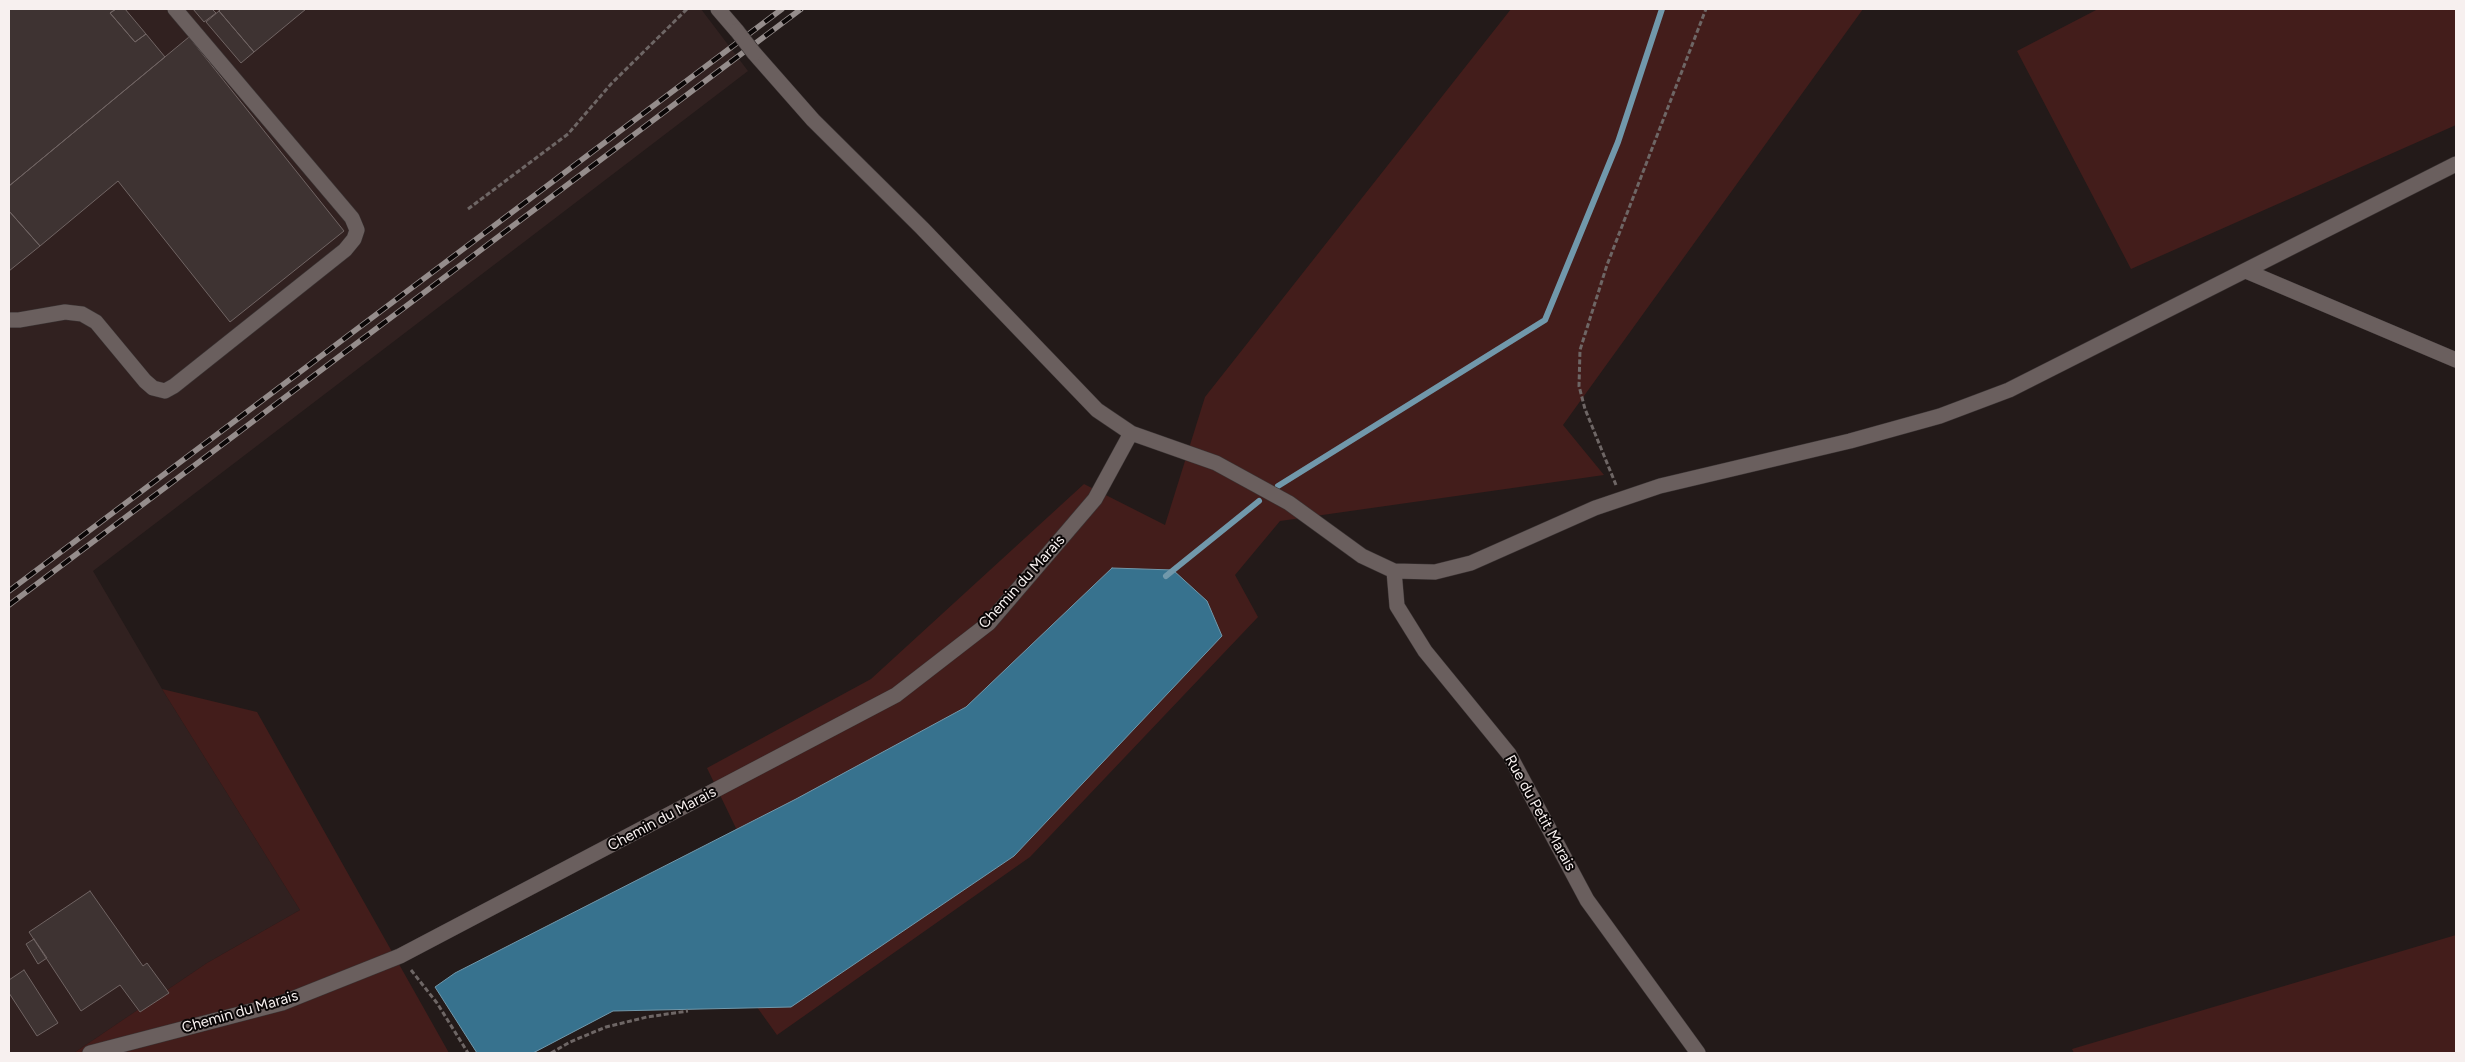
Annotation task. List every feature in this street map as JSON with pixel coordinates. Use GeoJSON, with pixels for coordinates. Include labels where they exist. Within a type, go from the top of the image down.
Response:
{"type":"FeatureCollection","features":[{"type":"Feature","properties":{"kind":"street"},"geometry":{"type":"LineString","coordinates":[[9,320],[66,312],[82,314],[96,322],[145,381],[153,388],[165,390],[174,386],[344,250],[354,239],[357,230],[352,218],[175,9]]}},
{"type":"Feature","properties":{"kind":"street"},"geometry":{"type":"LineString","coordinates":[[718,9],[813,120],[922,228],[1097,410],[1131,433],[1216,463],[1289,503],[1362,556],[1394,571],[1435,572],[1471,563],[1594,508],[1660,486],[1850,441],[1940,416],[2009,390],[2456,164]]}},
{"type":"Feature","properties":{"kind":"street"},"geometry":{"type":"LineString","coordinates":[[2246,271],[2456,360]]}},
{"type":"Feature","properties":{"kind":"street","name":"Chemin du Marais"},"geometry":{"type":"LineString","coordinates":[[90,1053],[282,1003],[400,956],[896,695],[989,623],[1095,499],[1131,433]]}},
{"type":"Feature","properties":{"kind":"street","name":"Rue du Petit Marais"},"geometry":{"type":"LineString","coordinates":[[1394,571],[1397,606],[1425,651],[1509,754],[1588,900],[1698,1053]]}},
{"type":"Feature","properties":{"kind":"path"},"geometry":{"type":"LineString","coordinates":[[468,209],[568,134],[611,84],[687,9]]}},
{"type":"Feature","properties":{"kind":"path"},"geometry":{"type":"LineString","coordinates":[[1622,499],[1585,409],[1579,386],[1580,350],[1607,265],[1706,9]]}},
{"type":"Feature","properties":{"kind":"path"},"geometry":{"type":"LineString","coordinates":[[400,956],[437,1003],[468,1053]]}},
{"type":"Feature","properties":{"kind":"path"},"geometry":{"type":"LineString","coordinates":[[551,1053],[570,1042],[606,1027],[647,1016],[688,1011]]}},
{"type":"Feature","properties":{"kind":"shaded area"},"geometry":{"type":"Polygon","coordinates":[[[9,9],[701,9],[748,71],[93,571],[162,689],[300,910],[207,963],[74,1053],[9,1053],[9,9]]]}},
{"type":"Feature","properties":{"kind":"shaded area"},"geometry":{"type":"Polygon","coordinates":[[[1511,9],[1863,9],[1563,425],[1604,475],[1280,521],[1235,575],[1258,617],[1030,857],[777,1035],[698,925],[758,874],[707,768],[871,679],[1084,484],[1165,525],[1205,397],[1511,9]]]}},
{"type":"Feature","properties":{"kind":"shaded area"},"geometry":{"type":"Polygon","coordinates":[[[2098,9],[2456,9],[2456,125],[2131,269],[2017,51],[2098,9]]]}},
{"type":"Feature","properties":{"kind":"shaded area"},"geometry":{"type":"Polygon","coordinates":[[[162,689],[257,712],[449,1053],[74,1053],[207,963],[300,910],[162,689]]]}},
{"type":"Feature","properties":{"kind":"shaded area"},"geometry":{"type":"Polygon","coordinates":[[[2456,935],[2456,1053],[2074,1053],[2072,1049],[2456,935]]]}},
{"type":"Feature","properties":{"kind":"water"},"geometry":{"type":"Polygon","coordinates":[[[1112,568],[1173,570],[1207,601],[1222,636],[1014,856],[791,1007],[613,1011],[533,1053],[477,1053],[435,987],[455,973],[796,799],[966,707],[1112,568]]]}},
{"type":"Feature","properties":{"kind":"building"},"geometry":{"type":"Polygon","coordinates":[[[9,9],[116,9],[110,13],[135,42],[146,34],[165,57],[9,186],[9,9]]]}},
{"type":"Feature","properties":{"kind":"building"},"geometry":{"type":"Polygon","coordinates":[[[116,9],[125,9],[146,34],[135,42],[110,13],[116,9]]]}},
{"type":"Feature","properties":{"kind":"building"},"geometry":{"type":"Polygon","coordinates":[[[193,9],[212,9],[216,13],[204,22],[193,9]]]}},
{"type":"Feature","properties":{"kind":"building"},"geometry":{"type":"Polygon","coordinates":[[[221,9],[306,9],[254,52],[219,11],[221,9]]]}},
{"type":"Feature","properties":{"kind":"building"},"geometry":{"type":"Polygon","coordinates":[[[219,11],[254,52],[241,63],[206,22],[219,11]]]}},
{"type":"Feature","properties":{"kind":"building"},"geometry":{"type":"Polygon","coordinates":[[[189,37],[344,231],[230,322],[118,181],[40,246],[9,211],[9,186],[189,37]]]}},
{"type":"Feature","properties":{"kind":"building"},"geometry":{"type":"Polygon","coordinates":[[[9,211],[40,246],[9,271],[9,211]]]}},
{"type":"Feature","properties":{"kind":"building"},"geometry":{"type":"Polygon","coordinates":[[[90,891],[143,966],[147,963],[169,993],[140,1012],[120,985],[81,1011],[29,932],[90,891]]]}},
{"type":"Feature","properties":{"kind":"building"},"geometry":{"type":"Polygon","coordinates":[[[34,939],[47,958],[38,964],[26,944],[34,939]]]}},
{"type":"Feature","properties":{"kind":"building"},"geometry":{"type":"Polygon","coordinates":[[[24,970],[58,1023],[37,1036],[9,993],[9,980],[24,970]]]}},
{"type":"Feature","properties":{"kind":"waterway"},"geometry":{"type":"LineString","coordinates":[[1278,486],[1545,320],[1618,142],[1662,9]]}},
{"type":"Feature","properties":{"kind":"waterway"},"geometry":{"type":"LineString","coordinates":[[1166,576],[1259,501]]}},
{"type":"Feature","properties":{"kind":"railway"},"geometry":{"type":"LineString","coordinates":[[9,591],[782,9]]}},
{"type":"Feature","properties":{"kind":"railway"},"geometry":{"type":"LineString","coordinates":[[9,605],[801,9]]}}]}
